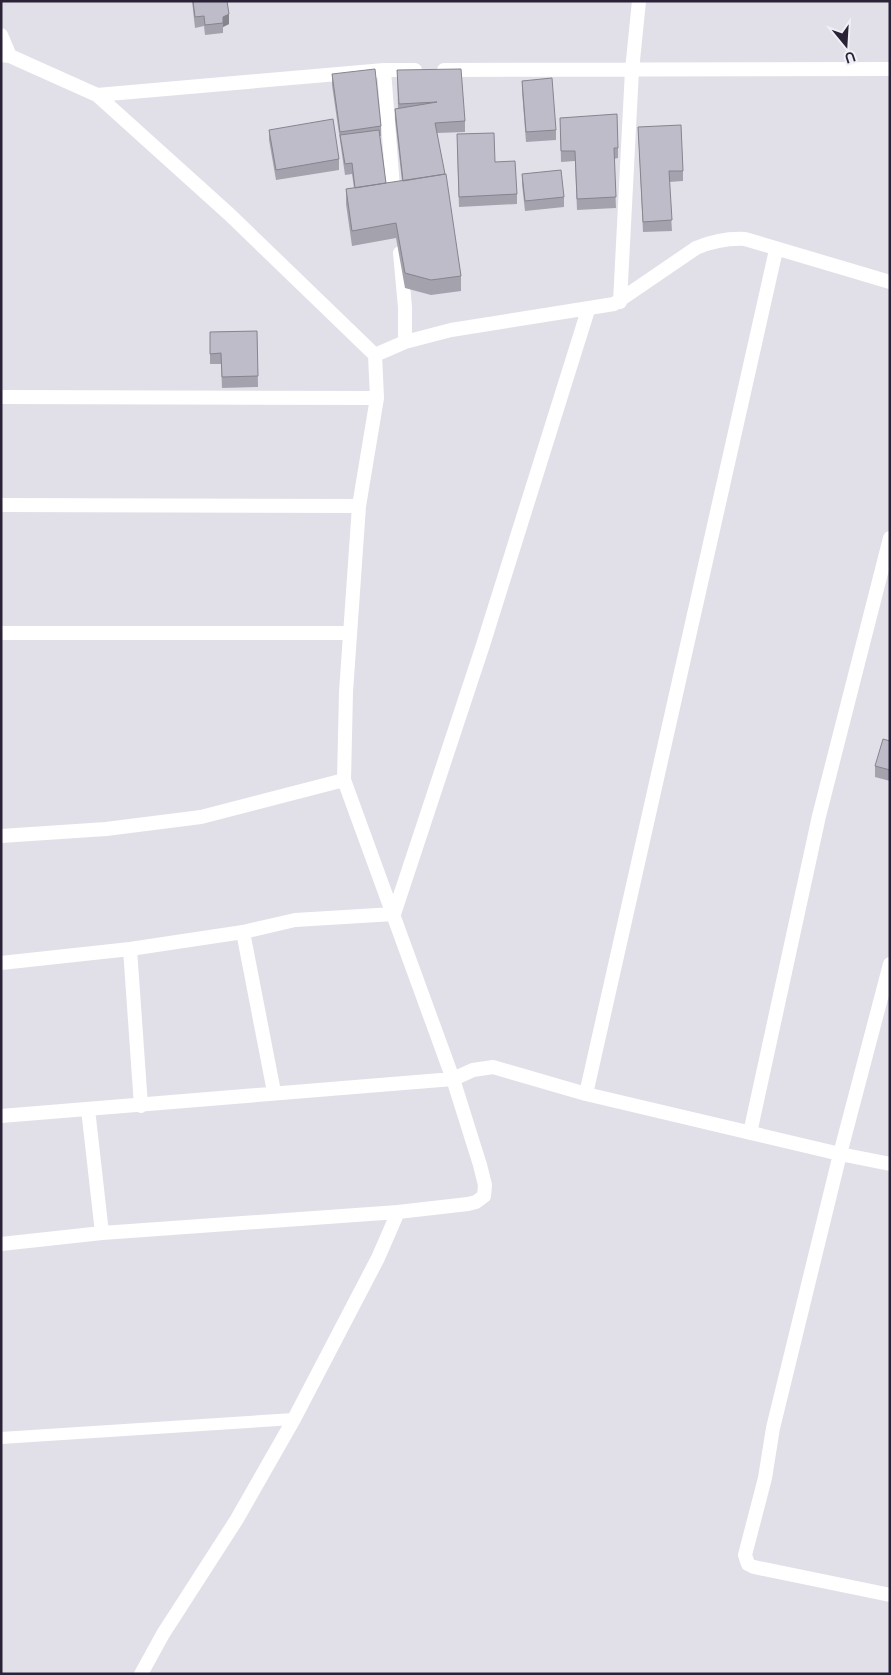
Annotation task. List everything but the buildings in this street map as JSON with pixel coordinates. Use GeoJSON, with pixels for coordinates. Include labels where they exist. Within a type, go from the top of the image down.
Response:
{"type":"FeatureCollection","features":[{"type":"Feature","properties":{"kind":"street"},"geometry":{"type":"LineString","coordinates":[[620,302],[632,70],[639,1]]}},
{"type":"Feature","properties":{"kind":"street"},"geometry":{"type":"LineString","coordinates":[[1,35],[6,55],[97,96],[229,214],[375,355],[377,398],[359,506],[350,633],[344,780],[453,1079],[485,1185],[484,1196],[476,1202],[468,1204],[398,1212],[102,1232],[1,1244]]}},
{"type":"Feature","properties":{"kind":"street"},"geometry":{"type":"LineString","coordinates":[[97,96],[384,70],[890,69]]}},
{"type":"Feature","properties":{"kind":"street"},"geometry":{"type":"LineString","coordinates":[[384,70],[389,157],[395,213]]}},
{"type":"Feature","properties":{"kind":"street"},"geometry":{"type":"LineString","coordinates":[[375,355],[405,342],[489,323],[588,310],[620,302],[696,248],[710,242],[729,238],[745,239],[776,250],[890,282]]}},
{"type":"Feature","properties":{"kind":"street"},"geometry":{"type":"LineString","coordinates":[[398,241],[406,307],[405,342]]}},
{"type":"Feature","properties":{"kind":"street"},"geometry":{"type":"LineString","coordinates":[[586,1094],[776,250]]}},
{"type":"Feature","properties":{"kind":"street"},"geometry":{"type":"LineString","coordinates":[[394,914],[483,645],[588,310]]}},
{"type":"Feature","properties":{"kind":"street"},"geometry":{"type":"LineString","coordinates":[[1,397],[377,398]]}},
{"type":"Feature","properties":{"kind":"street"},"geometry":{"type":"LineString","coordinates":[[1,505],[359,506]]}},
{"type":"Feature","properties":{"kind":"street"},"geometry":{"type":"LineString","coordinates":[[750,1133],[819,816],[890,538]]}},
{"type":"Feature","properties":{"kind":"street"},"geometry":{"type":"LineString","coordinates":[[1,633],[350,633]]}},
{"type":"Feature","properties":{"kind":"street"},"geometry":{"type":"LineString","coordinates":[[1,836],[29,836],[106,829],[201,817],[344,780]]}},
{"type":"Feature","properties":{"kind":"street"},"geometry":{"type":"LineString","coordinates":[[1,963],[130,949],[243,932],[295,920],[394,914]]}},
{"type":"Feature","properties":{"kind":"street"},"geometry":{"type":"LineString","coordinates":[[243,932],[274,1092]]}},
{"type":"Feature","properties":{"kind":"street"},"geometry":{"type":"LineString","coordinates":[[130,949],[141,1106]]}},
{"type":"Feature","properties":{"kind":"street"},"geometry":{"type":"LineString","coordinates":[[890,964],[840,1154],[774,1428],[765,1478],[745,1555],[748,1564],[754,1567],[890,1595]]}},
{"type":"Feature","properties":{"kind":"street"},"geometry":{"type":"LineString","coordinates":[[1,1116],[141,1106],[274,1092],[453,1079],[473,1070],[493,1067],[586,1094],[890,1164]]}},
{"type":"Feature","properties":{"kind":"street"},"geometry":{"type":"LineString","coordinates":[[88,1109],[102,1232]]}},
{"type":"Feature","properties":{"kind":"street"},"geometry":{"type":"LineString","coordinates":[[142,1674],[163,1634],[237,1519],[294,1419],[338,1331],[378,1258],[398,1212]]}},
{"type":"Feature","properties":{"kind":"lane"},"geometry":{"type":"LineString","coordinates":[[1,1438],[294,1419]]}}]}
